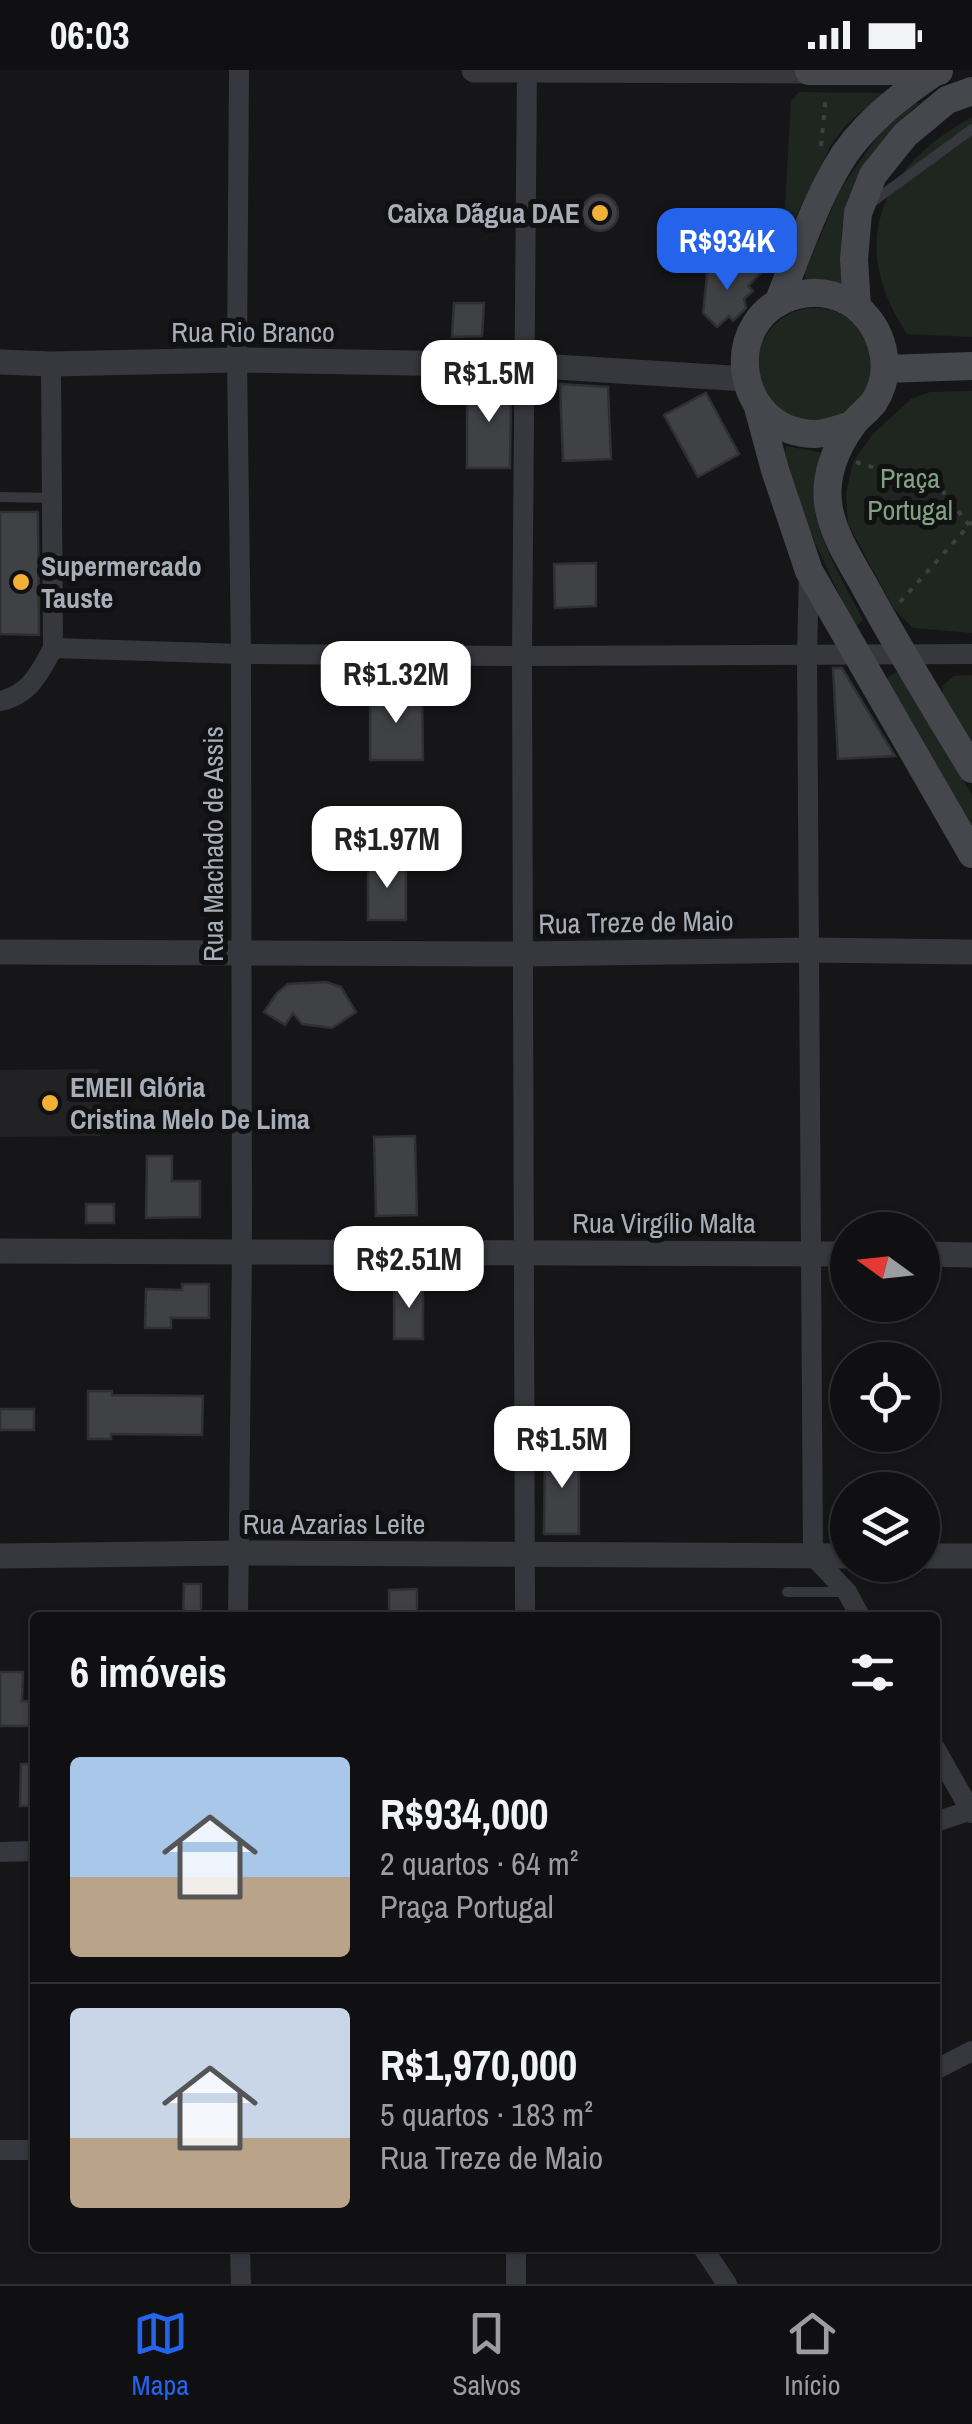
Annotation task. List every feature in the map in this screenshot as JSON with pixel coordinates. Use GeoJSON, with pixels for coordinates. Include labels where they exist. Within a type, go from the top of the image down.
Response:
{"type":"FeatureCollection","features":[{"type":"Feature","properties":{"kind":"main road"},"geometry":{"type":"LineString","coordinates":[[809,70],[929,71]]}},
{"type":"Feature","properties":{"kind":"main road"},"geometry":{"type":"LineString","coordinates":[[778,303],[837,166],[856,141],[929,71]]}},
{"type":"Feature","properties":{"kind":"main road"},"geometry":{"type":"LineString","coordinates":[[857,307],[854,259],[858,213],[873,175],[904,135],[947,100],[972,92]]}},
{"type":"Feature","properties":{"kind":"main road"},"geometry":{"type":"LineString","coordinates":[[972,769],[901,653],[829,512],[826,484],[852,425],[874,402],[881,386],[885,369],[883,345],[873,324],[857,307],[818,292],[798,295],[778,303],[761,317],[744,357],[746,379],[809,571],[972,854]]}},
{"type":"Feature","properties":{"kind":"main road"},"geometry":{"type":"LineString","coordinates":[[885,369],[972,366]]}},
{"type":"Feature","properties":{"kind":"main road"},"geometry":{"type":"LineString","coordinates":[[758,406],[774,422],[796,432],[819,434],[852,425]]}},
{"type":"Feature","properties":{"kind":"street","name":"Rua Machado de Assis"},"geometry":{"type":"LineString","coordinates":[[238,1612],[242,1250],[239,70]]}},
{"type":"Feature","properties":{"kind":"street"},"geometry":{"type":"LineString","coordinates":[[474,70],[809,70]]}},
{"type":"Feature","properties":{"kind":"street"},"geometry":{"type":"LineString","coordinates":[[525,1612],[522,656],[526,70]]}},
{"type":"Feature","properties":{"kind":"street","name":"Rua Rio Branco"},"geometry":{"type":"LineString","coordinates":[[0,362],[238,360],[524,365],[746,379]]}},
{"type":"Feature","properties":{"kind":"street"},"geometry":{"type":"LineString","coordinates":[[0,701],[14,698],[35,682],[53,648],[51,364]]}},
{"type":"Feature","properties":{"kind":"street"},"geometry":{"type":"LineString","coordinates":[[809,571],[813,1556],[847,1592],[858,1612]]}},
{"type":"Feature","properties":{"kind":"street"},"geometry":{"type":"LineString","coordinates":[[53,648],[522,656],[972,654]]}},
{"type":"Feature","properties":{"kind":"street","name":"Rua Treze de Maio"},"geometry":{"type":"LineString","coordinates":[[0,952],[972,952]]}},
{"type":"Feature","properties":{"kind":"street","name":"Rua Virgílio Malta"},"geometry":{"type":"LineString","coordinates":[[0,1251],[830,1254]]}},
{"type":"Feature","properties":{"kind":"street"},"geometry":{"type":"LineString","coordinates":[[940,1254],[972,1255]]}},
{"type":"Feature","properties":{"kind":"street","name":"Rua Azarias Leite"},"geometry":{"type":"LineString","coordinates":[[0,1556],[830,1556]]}},
{"type":"Feature","properties":{"kind":"street"},"geometry":{"type":"LineString","coordinates":[[940,1556],[972,1556]]}},
{"type":"Feature","properties":{"kind":"street"},"geometry":{"type":"LineString","coordinates":[[940,1757],[972,1812],[940,1821]]}},
{"type":"Feature","properties":{"kind":"street"},"geometry":{"type":"LineString","coordinates":[[0,1852],[30,1852]]}},
{"type":"Feature","properties":{"kind":"street"},"geometry":{"type":"LineString","coordinates":[[940,2066],[972,2051]]}},
{"type":"Feature","properties":{"kind":"street"},"geometry":{"type":"LineString","coordinates":[[0,2150],[30,2150]]}},
{"type":"Feature","properties":{"kind":"street"},"geometry":{"type":"LineString","coordinates":[[240,2252],[240,2284]]}},
{"type":"Feature","properties":{"kind":"street"},"geometry":{"type":"LineString","coordinates":[[516,2252],[516,2284]]}},
{"type":"Feature","properties":{"kind":"street"},"geometry":{"type":"LineString","coordinates":[[706,2252],[727,2284]]}},
{"type":"Feature","properties":{"kind":"lane"},"geometry":{"type":"LineString","coordinates":[[858,213],[972,128]]}},
{"type":"Feature","properties":{"kind":"lane"},"geometry":{"type":"LineString","coordinates":[[0,497],[52,498]]}},
{"type":"Feature","properties":{"kind":"lane"},"geometry":{"type":"LineString","coordinates":[[788,1592],[847,1592]]}},
{"type":"Feature","properties":{"kind":"path"},"geometry":{"type":"LineString","coordinates":[[820,150],[828,71]]}},
{"type":"Feature","properties":{"kind":"path"},"geometry":{"type":"LineString","coordinates":[[836,456],[941,488],[970,523],[882,618]]}},
{"type":"Feature","properties":{"kind":"shaded area","name":"EMEII Glória Cristina Melo De Lima"},"geometry":{"type":"Polygon","coordinates":[[[99,1069],[100,1136],[0,1137],[0,1070],[99,1069]]]}},
{"type":"Feature","properties":{"kind":"green space"},"geometry":{"type":"Polygon","coordinates":[[[799,92],[883,93],[847,124],[832,143],[792,224],[784,223],[791,101],[799,92]]]}},
{"type":"Feature","properties":{"kind":"green space"},"geometry":{"type":"Polygon","coordinates":[[[920,103],[881,143],[851,193],[841,236],[845,285],[806,279],[805,272],[840,190],[881,131],[906,104],[920,103]]]}},
{"type":"Feature","properties":{"kind":"green space"},"geometry":{"type":"Polygon","coordinates":[[[972,117],[972,337],[907,334],[889,300],[879,268],[877,238],[882,210],[895,183],[915,159],[972,117]]]}},
{"type":"Feature","properties":{"kind":"green space","name":"Praça Portugal"},"geometry":{"type":"Polygon","coordinates":[[[815,308],[837,313],[855,325],[867,343],[872,365],[867,387],[855,405],[837,417],[815,422],[793,417],[775,405],[763,387],[758,365],[763,343],[775,325],[793,313],[815,308]]]}},
{"type":"Feature","properties":{"kind":"green space","name":"Praça Portugal"},"geometry":{"type":"Polygon","coordinates":[[[972,391],[972,633],[913,628],[894,609],[848,524],[846,494],[853,462],[873,434],[911,399],[930,392],[972,391]]]}},
{"type":"Feature","properties":{"kind":"green space","name":"Praça Portugal"},"geometry":{"type":"Polygon","coordinates":[[[786,446],[824,453],[815,489],[815,514],[833,562],[863,620],[855,627],[801,508],[786,461],[786,446]]]}},
{"type":"Feature","properties":{"kind":"green space"},"geometry":{"type":"Polygon","coordinates":[[[898,672],[972,795],[972,827],[887,685],[888,677],[898,672]]]}},
{"type":"Feature","properties":{"kind":"green space"},"geometry":{"type":"Polygon","coordinates":[[[972,675],[972,745],[943,696],[942,686],[954,676],[972,675]]]}},
{"type":"Feature","properties":{"kind":"building","name":"Caixa D´água DAE"},"geometry":{"type":"Polygon","coordinates":[[[600,195],[612,201],[618,213],[612,225],[600,231],[588,225],[582,213],[588,201],[600,195]]]}},
{"type":"Feature","properties":{"kind":"building"},"geometry":{"type":"Polygon","coordinates":[[[708,266],[763,271],[748,286],[753,291],[744,299],[746,308],[733,321],[729,316],[717,327],[703,313],[708,266]]]}},
{"type":"Feature","properties":{"kind":"building"},"geometry":{"type":"Polygon","coordinates":[[[454,303],[484,303],[482,336],[452,337],[454,303]]]}},
{"type":"Feature","properties":{"kind":"building"},"geometry":{"type":"Polygon","coordinates":[[[467,383],[511,383],[510,468],[467,468],[467,383]]]}},
{"type":"Feature","properties":{"kind":"building"},"geometry":{"type":"Polygon","coordinates":[[[560,384],[608,387],[611,459],[563,461],[560,384]]]}},
{"type":"Feature","properties":{"kind":"building"},"geometry":{"type":"Polygon","coordinates":[[[706,393],[739,454],[698,477],[664,415],[706,393]]]}},
{"type":"Feature","properties":{"kind":"building","name":"Supermercado Tauste"},"geometry":{"type":"Polygon","coordinates":[[[0,512],[38,512],[39,635],[0,634],[0,512]]]}},
{"type":"Feature","properties":{"kind":"building"},"geometry":{"type":"Polygon","coordinates":[[[596,563],[596,606],[555,608],[554,564],[596,563]]]}},
{"type":"Feature","properties":{"kind":"building"},"geometry":{"type":"Polygon","coordinates":[[[833,668],[842,668],[895,756],[838,759],[833,668]]]}},
{"type":"Feature","properties":{"kind":"building"},"geometry":{"type":"Polygon","coordinates":[[[422,691],[423,760],[370,760],[370,692],[422,691]]]}},
{"type":"Feature","properties":{"kind":"building"},"geometry":{"type":"Polygon","coordinates":[[[406,861],[406,920],[368,920],[368,862],[406,861]]]}},
{"type":"Feature","properties":{"kind":"building"},"geometry":{"type":"Polygon","coordinates":[[[326,982],[341,987],[356,1012],[332,1028],[302,1024],[293,1013],[285,1025],[264,1012],[288,984],[326,982]]]}},
{"type":"Feature","properties":{"kind":"building"},"geometry":{"type":"Polygon","coordinates":[[[415,1136],[417,1215],[376,1216],[374,1137],[415,1136]]]}},
{"type":"Feature","properties":{"kind":"building"},"geometry":{"type":"Polygon","coordinates":[[[147,1156],[172,1156],[172,1181],[200,1181],[200,1217],[146,1218],[147,1156]]]}},
{"type":"Feature","properties":{"kind":"building"},"geometry":{"type":"Polygon","coordinates":[[[86,1204],[114,1204],[114,1223],[86,1223],[86,1204]]]}},
{"type":"Feature","properties":{"kind":"building"},"geometry":{"type":"Polygon","coordinates":[[[423,1283],[423,1339],[394,1339],[394,1284],[423,1283]]]}},
{"type":"Feature","properties":{"kind":"building"},"geometry":{"type":"Polygon","coordinates":[[[182,1284],[209,1284],[209,1318],[171,1318],[171,1328],[145,1328],[146,1289],[182,1290],[182,1284]]]}},
{"type":"Feature","properties":{"kind":"building"},"geometry":{"type":"Polygon","coordinates":[[[88,1391],[203,1396],[202,1435],[111,1434],[111,1439],[88,1439],[88,1391]]]}},
{"type":"Feature","properties":{"kind":"building"},"geometry":{"type":"Polygon","coordinates":[[[0,1409],[34,1409],[34,1430],[0,1430],[0,1409]]]}},
{"type":"Feature","properties":{"kind":"building"},"geometry":{"type":"Polygon","coordinates":[[[545,1447],[579,1447],[579,1534],[544,1534],[545,1447]]]}},
{"type":"Feature","properties":{"kind":"building"},"geometry":{"type":"Polygon","coordinates":[[[184,1584],[201,1584],[201,1612],[183,1612],[184,1584]]]}},
{"type":"Feature","properties":{"kind":"building"},"geometry":{"type":"Polygon","coordinates":[[[417,1589],[417,1612],[389,1612],[389,1590],[417,1589]]]}},
{"type":"Feature","properties":{"kind":"building"},"geometry":{"type":"Polygon","coordinates":[[[0,1672],[23,1672],[22,1701],[30,1701],[30,1726],[0,1726],[0,1672]]]}},
{"type":"Feature","properties":{"kind":"building"},"geometry":{"type":"Polygon","coordinates":[[[21,1764],[30,1764],[30,1806],[20,1806],[21,1764]]]}},
{"type":"Feature","properties":{"kind":"place","name":"Caixa D´água DAE"},"geometry":{"type":"Point","coordinates":[600,213]}},
{"type":"Feature","properties":{"kind":"place","name":"Supermercado Tauste"},"geometry":{"type":"Point","coordinates":[21,582]}},
{"type":"Feature","properties":{"kind":"place","name":"EMEII Glória Cristina Melo De Lima"},"geometry":{"type":"Point","coordinates":[50,1103]}}]}
